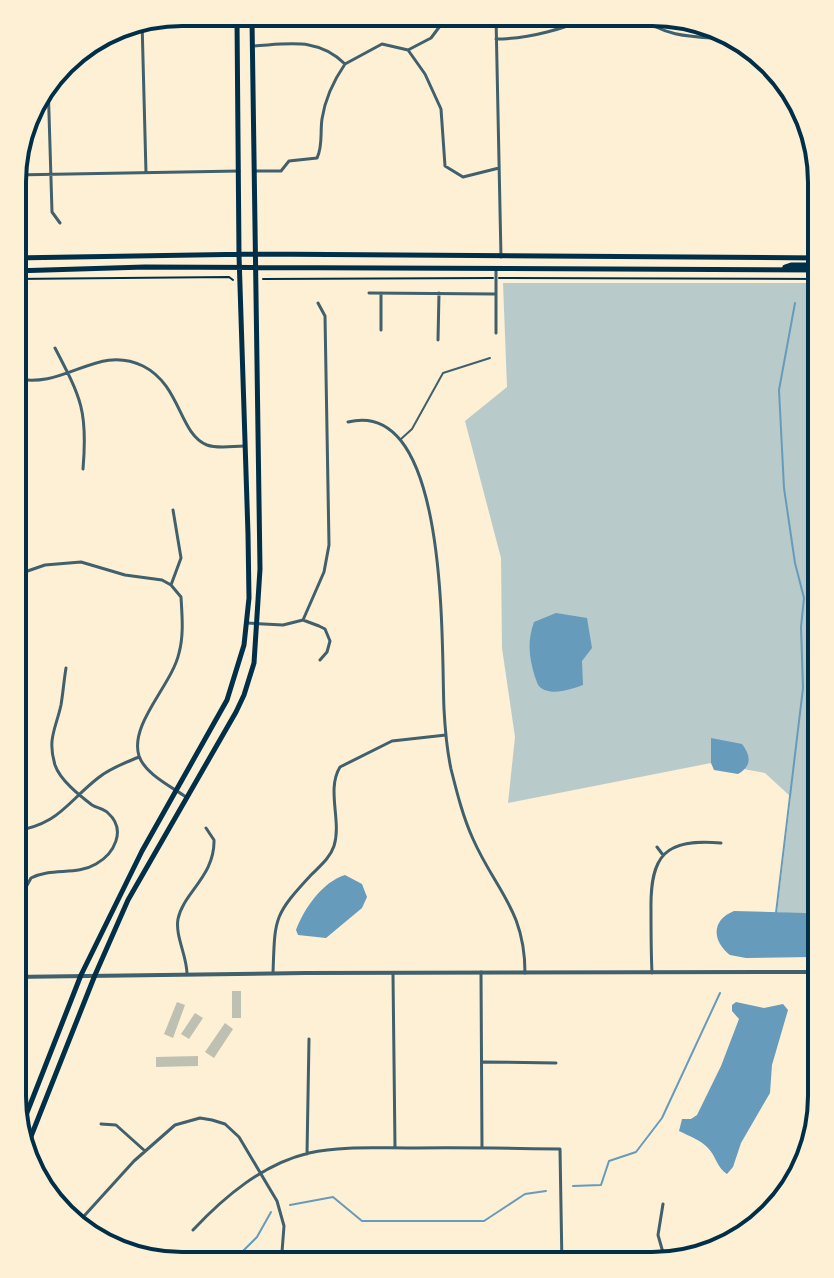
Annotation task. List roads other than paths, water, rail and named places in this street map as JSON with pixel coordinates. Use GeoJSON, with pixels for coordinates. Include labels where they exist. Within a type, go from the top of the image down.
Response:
{"type":"FeatureCollection","features":[{"type":"Feature","properties":{"kind":"main road"},"geometry":{"type":"LineString","coordinates":[[27,1114],[81,975],[121,892],[231,692],[242,658],[247,623],[248,534],[239,255],[237,26]]}},
{"type":"Feature","properties":{"kind":"main road"},"geometry":{"type":"LineString","coordinates":[[31,1136],[128,900],[244,695],[254,663],[260,569],[252,26]]}},
{"type":"Feature","properties":{"kind":"main road"},"geometry":{"type":"LineString","coordinates":[[26,258],[256,254],[808,258]]}},
{"type":"Feature","properties":{"kind":"main road"},"geometry":{"type":"LineString","coordinates":[[26,271],[145,267],[808,268]]}},
{"type":"Feature","properties":{"kind":"street"},"geometry":{"type":"LineString","coordinates":[[255,171],[281,171],[289,161],[317,158],[326,103],[345,64],[382,44],[408,50],[431,38],[440,26]]}},
{"type":"Feature","properties":{"kind":"street"},"geometry":{"type":"LineString","coordinates":[[496,26],[501,257]]}},
{"type":"Feature","properties":{"kind":"street"},"geometry":{"type":"LineString","coordinates":[[496,39],[524,38],[567,26]]}},
{"type":"Feature","properties":{"kind":"street"},"geometry":{"type":"LineString","coordinates":[[654,26],[668,33],[708,37]]}},
{"type":"Feature","properties":{"kind":"street"},"geometry":{"type":"LineString","coordinates":[[142,31],[146,173]]}},
{"type":"Feature","properties":{"kind":"street"},"geometry":{"type":"LineString","coordinates":[[253,46],[315,45],[326,48],[345,64]]}},
{"type":"Feature","properties":{"kind":"street"},"geometry":{"type":"LineString","coordinates":[[408,50],[425,74],[441,109],[445,166],[463,177],[499,168]]}},
{"type":"Feature","properties":{"kind":"street"},"geometry":{"type":"LineString","coordinates":[[49,101],[52,212],[60,223]]}},
{"type":"Feature","properties":{"kind":"street"},"geometry":{"type":"LineString","coordinates":[[26,175],[239,171]]}},
{"type":"Feature","properties":{"kind":"street"},"geometry":{"type":"LineString","coordinates":[[496,270],[496,333]]}},
{"type":"Feature","properties":{"kind":"street"},"geometry":{"type":"LineString","coordinates":[[369,293],[496,294]]}},
{"type":"Feature","properties":{"kind":"street"},"geometry":{"type":"LineString","coordinates":[[381,293],[381,330]]}},
{"type":"Feature","properties":{"kind":"street"},"geometry":{"type":"LineString","coordinates":[[438,340],[439,293]]}},
{"type":"Feature","properties":{"kind":"street"},"geometry":{"type":"LineString","coordinates":[[303,620],[324,572],[329,545],[325,316],[318,303]]}},
{"type":"Feature","properties":{"kind":"street"},"geometry":{"type":"LineString","coordinates":[[55,348],[84,413],[83,469]]}},
{"type":"Feature","properties":{"kind":"street"},"geometry":{"type":"LineString","coordinates":[[26,381],[45,381],[100,361],[122,360],[143,366],[171,391],[186,425],[195,436],[207,444],[245,446]]}},
{"type":"Feature","properties":{"kind":"street"},"geometry":{"type":"LineString","coordinates":[[348,422],[369,421],[383,425],[401,439],[426,498],[439,555],[446,735],[454,779],[472,838],[516,915],[525,951],[525,973]]}},
{"type":"Feature","properties":{"kind":"street"},"geometry":{"type":"LineString","coordinates":[[171,585],[181,558],[173,510]]}},
{"type":"Feature","properties":{"kind":"street"},"geometry":{"type":"LineString","coordinates":[[26,572],[45,565],[81,562],[125,575],[162,580],[181,597],[179,656],[141,725],[138,741],[139,757],[158,777],[187,798]]}},
{"type":"Feature","properties":{"kind":"street"},"geometry":{"type":"LineString","coordinates":[[247,623],[283,625],[303,620],[325,629],[329,646],[320,660]]}},
{"type":"Feature","properties":{"kind":"street"},"geometry":{"type":"LineString","coordinates":[[26,887],[31,878],[49,872],[89,868],[108,855],[114,846],[117,830],[112,818],[80,794],[57,771],[51,740],[61,704],[66,668]]}},
{"type":"Feature","properties":{"kind":"street"},"geometry":{"type":"LineString","coordinates":[[273,973],[274,932],[280,912],[324,861],[335,843],[335,785],[340,767],[392,741],[446,735]]}},
{"type":"Feature","properties":{"kind":"street"},"geometry":{"type":"LineString","coordinates":[[26,828],[42,824],[60,813],[109,771],[139,757]]}},
{"type":"Feature","properties":{"kind":"street"},"geometry":{"type":"LineString","coordinates":[[187,974],[178,919],[183,906],[204,876],[211,857],[214,840],[206,828]]}},
{"type":"Feature","properties":{"kind":"street"},"geometry":{"type":"LineString","coordinates":[[652,973],[652,878],[656,863],[670,848],[690,841],[721,843]]}},
{"type":"Feature","properties":{"kind":"street"},"geometry":{"type":"LineString","coordinates":[[657,847],[663,855]]}},
{"type":"Feature","properties":{"kind":"street"},"geometry":{"type":"LineString","coordinates":[[481,972],[482,1147]]}},
{"type":"Feature","properties":{"kind":"street"},"geometry":{"type":"LineString","coordinates":[[26,977],[808,972]]}},
{"type":"Feature","properties":{"kind":"street"},"geometry":{"type":"LineString","coordinates":[[393,974],[395,1148]]}},
{"type":"Feature","properties":{"kind":"street"},"geometry":{"type":"LineString","coordinates":[[307,1154],[309,1039]]}},
{"type":"Feature","properties":{"kind":"street"},"geometry":{"type":"LineString","coordinates":[[483,1062],[556,1063]]}},
{"type":"Feature","properties":{"kind":"street"},"geometry":{"type":"LineString","coordinates":[[84,1217],[145,1151],[175,1125],[200,1118],[225,1124],[233,1131],[277,1201],[284,1226],[282,1252]]}},
{"type":"Feature","properties":{"kind":"street"},"geometry":{"type":"LineString","coordinates":[[101,1124],[116,1125],[145,1151]]}},
{"type":"Feature","properties":{"kind":"street"},"geometry":{"type":"LineString","coordinates":[[193,1230],[233,1192],[260,1174],[307,1154],[395,1148],[560,1149],[562,1252]]}},
{"type":"Feature","properties":{"kind":"street"},"geometry":{"type":"LineString","coordinates":[[663,1204],[658,1235],[663,1251]]}},
{"type":"Feature","properties":{"kind":"lane"},"geometry":{"type":"LineString","coordinates":[[401,439],[412,429],[443,373],[490,358]]}},
{"type":"Feature","properties":{"kind":"water"},"geometry":{"type":"Polygon","coordinates":[[[556,613],[587,618],[592,648],[582,661],[583,685],[562,691],[541,688],[531,663],[530,643],[534,622],[556,613]]]}},
{"type":"Feature","properties":{"kind":"water"},"geometry":{"type":"Polygon","coordinates":[[[711,738],[742,744],[748,757],[746,768],[738,774],[714,770],[711,738]]]}},
{"type":"Feature","properties":{"kind":"water"},"geometry":{"type":"Polygon","coordinates":[[[345,875],[362,884],[367,897],[362,908],[326,938],[298,935],[299,922],[315,897],[345,875]]]}},
{"type":"Feature","properties":{"kind":"water"},"geometry":{"type":"Polygon","coordinates":[[[734,911],[808,914],[808,957],[746,958],[730,955],[717,937],[718,925],[734,911]]]}},
{"type":"Feature","properties":{"kind":"water"},"geometry":{"type":"Polygon","coordinates":[[[736,1002],[764,1008],[783,1004],[788,1010],[772,1065],[770,1093],[727,1174],[705,1145],[679,1131],[682,1119],[697,1115],[721,1066],[739,1019],[732,1011],[732,1005],[736,1002]]]}},
{"type":"Feature","properties":{"kind":"waterway"},"geometry":{"type":"LineString","coordinates":[[776,913],[803,688],[801,627],[804,598],[795,563],[784,488],[779,390],[795,303]]}},
{"type":"Feature","properties":{"kind":"waterway"},"geometry":{"type":"LineString","coordinates":[[573,1186],[601,1185],[609,1161],[636,1152],[662,1118],[720,993]]}},
{"type":"Feature","properties":{"kind":"waterway"},"geometry":{"type":"LineString","coordinates":[[290,1205],[333,1197],[362,1221],[484,1221],[525,1194],[546,1191]]}},
{"type":"Feature","properties":{"kind":"waterway"},"geometry":{"type":"LineString","coordinates":[[242,1252],[257,1237],[271,1212]]}}]}
